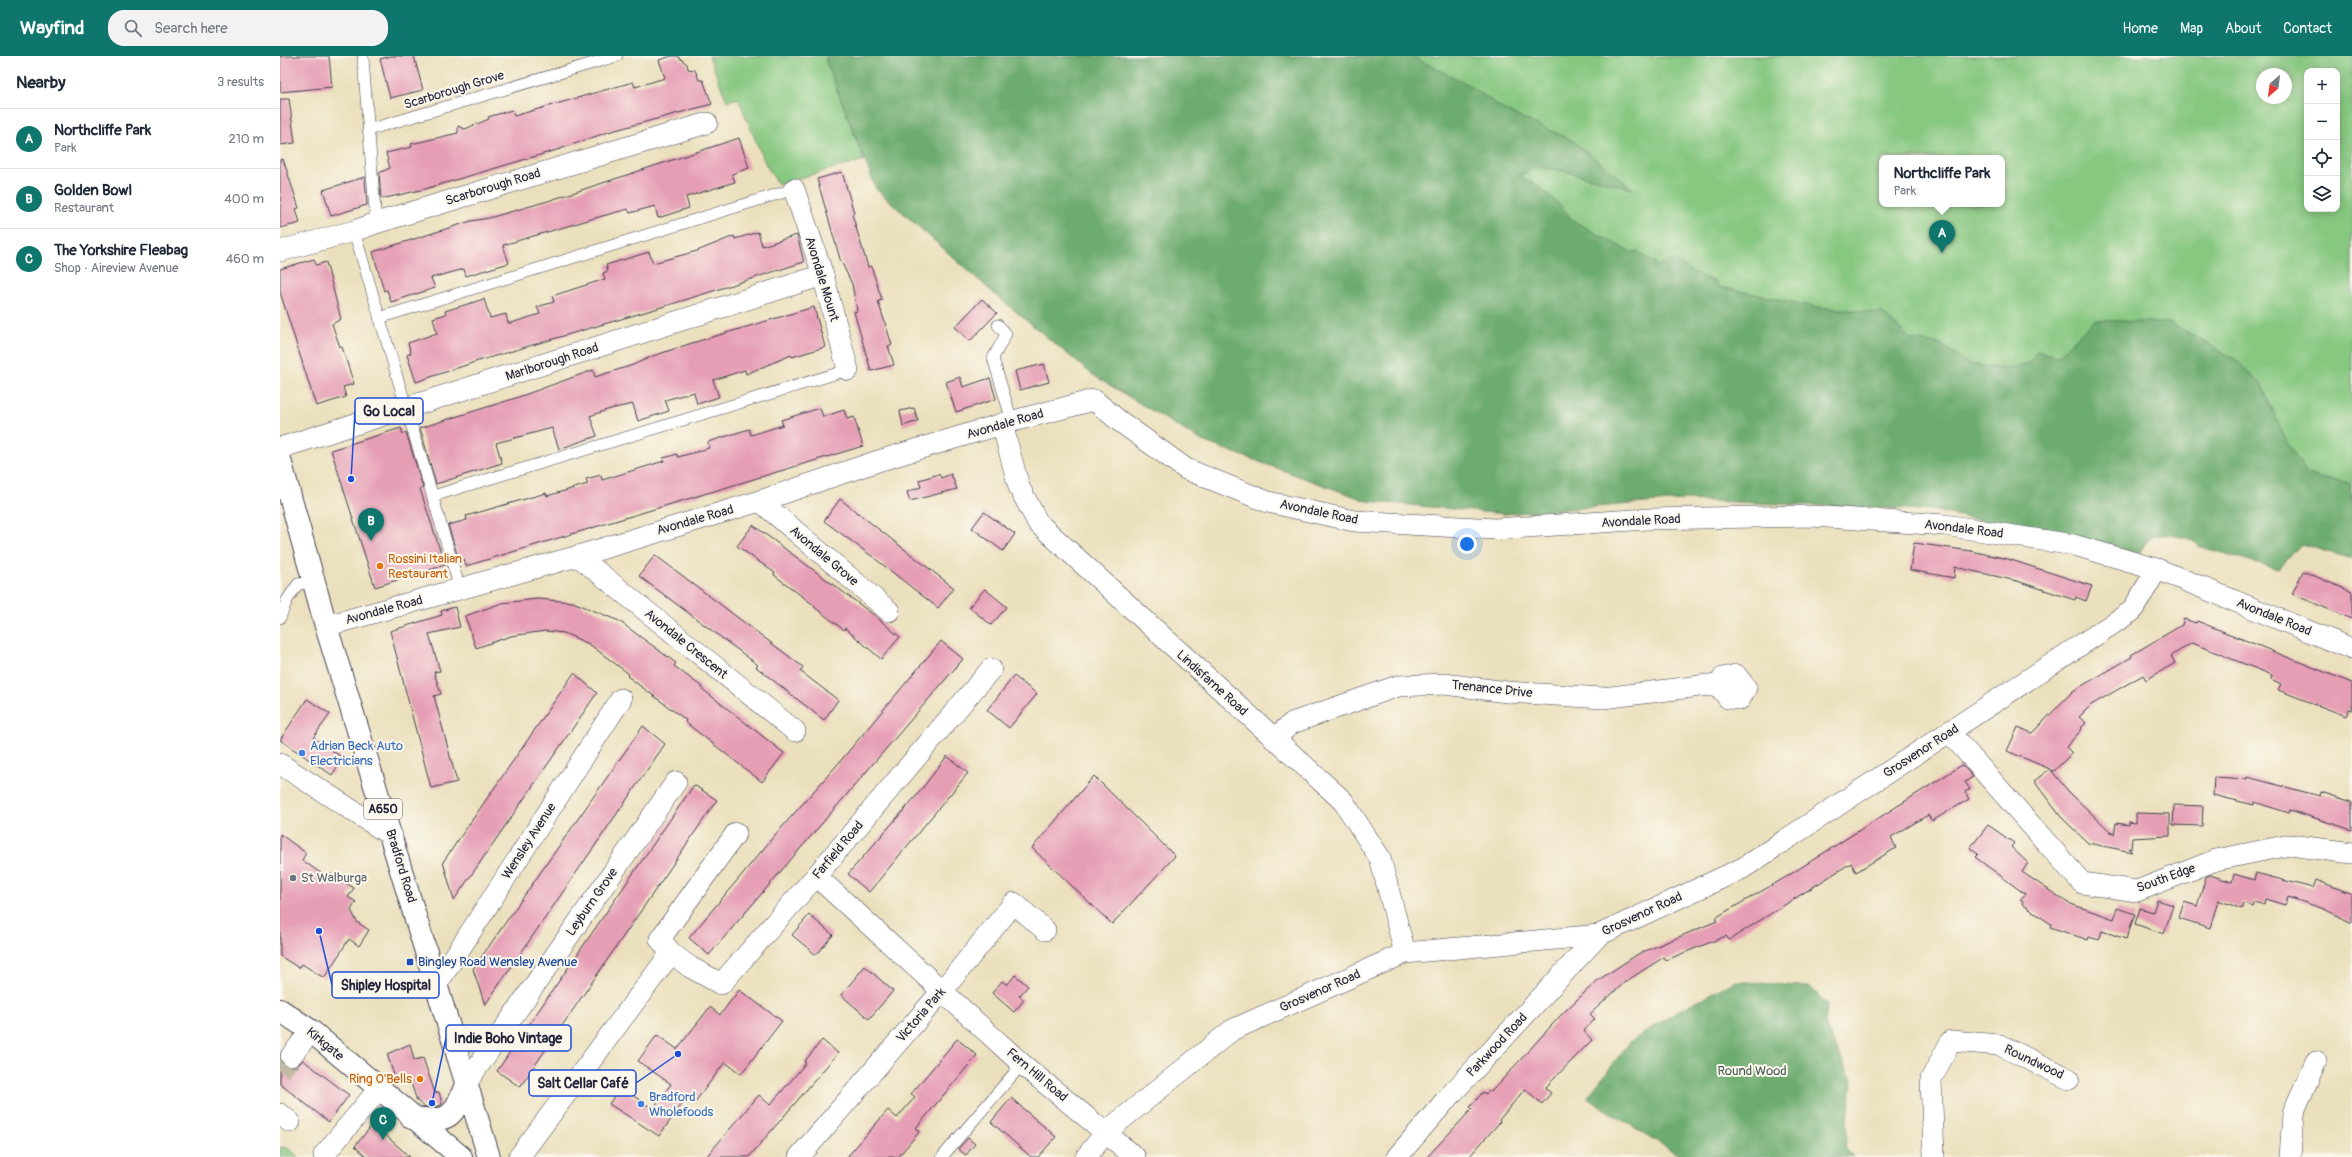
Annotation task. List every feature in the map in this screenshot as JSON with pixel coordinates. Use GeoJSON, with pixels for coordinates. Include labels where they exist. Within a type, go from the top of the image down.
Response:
{"type":"FeatureCollection","features":[{"type":"Feature","properties":{"kind":"main road","name":"Bradford Road"},"geometry":{"type":"LineString","coordinates":[[280,460],[326,626],[392,836],[489,1157]]}},
{"type":"Feature","properties":{"kind":"main road","name":"Kirkgate"},"geometry":{"type":"LineString","coordinates":[[280,1010],[311,1031],[378,1090],[461,1157]]}},
{"type":"Feature","properties":{"kind":"main road"},"geometry":{"type":"LineString","coordinates":[[412,1118],[435,1121],[448,1117],[457,1107],[466,1082]]}},
{"type":"Feature","properties":{"kind":"street","name":"Scarborough Road"},"geometry":{"type":"LineString","coordinates":[[280,251],[354,231],[376,222],[707,122]]}},
{"type":"Feature","properties":{"kind":"street","name":"Avondale Mount"},"geometry":{"type":"LineString","coordinates":[[794,190],[823,276],[848,370]]}},
{"type":"Feature","properties":{"kind":"street","name":"Marlborough Road"},"geometry":{"type":"LineString","coordinates":[[280,448],[823,276]]}},
{"type":"Feature","properties":{"kind":"street","name":"Avondale Road"},"geometry":{"type":"LineString","coordinates":[[326,626],[578,556],[760,501],[878,461],[1007,423],[1094,400],[1118,420],[1186,469],[1268,502],[1354,521],[1495,530],[1648,519],[1812,516],[1945,525],[2074,545],[2157,569],[2352,649]]}},
{"type":"Feature","properties":{"kind":"street","name":"Lindisfarne Road"},"geometry":{"type":"LineString","coordinates":[[1007,423],[1019,487],[1038,523],[1274,740],[1343,801],[1380,858],[1405,953]]}},
{"type":"Feature","properties":{"kind":"street","name":"Avondale Grove"},"geometry":{"type":"LineString","coordinates":[[760,501],[889,611]]}},
{"type":"Feature","properties":{"kind":"street","name":"Avondale Crescent"},"geometry":{"type":"LineString","coordinates":[[578,556],[795,731]]}},
{"type":"Feature","properties":{"kind":"street","name":"Grosvenor Road"},"geometry":{"type":"LineString","coordinates":[[1086,1157],[1106,1132],[1232,1030],[1405,953],[1599,935],[1743,868],[1950,733],[2132,611],[2157,569]]}},
{"type":"Feature","properties":{"kind":"street","name":"Farfield Road"},"geometry":{"type":"LineString","coordinates":[[736,833],[660,939],[671,953],[690,967],[721,984],[816,876],[991,669]]}},
{"type":"Feature","properties":{"kind":"street","name":"Trenance Drive"},"geometry":{"type":"LineString","coordinates":[[1274,740],[1292,723],[1398,686],[1444,684],[1507,692],[1603,698],[1708,685],[1721,688]]}},
{"type":"Feature","properties":{"kind":"street","name":"Wensley Avenue"},"geometry":{"type":"LineString","coordinates":[[437,984],[621,699]]}},
{"type":"Feature","properties":{"kind":"street","name":"South Edge"},"geometry":{"type":"LineString","coordinates":[[1950,733],[2082,883],[2137,891],[2216,860],[2290,845],[2352,853]]}},
{"type":"Feature","properties":{"kind":"street"},"geometry":{"type":"LineString","coordinates":[[280,764],[392,836]]}},
{"type":"Feature","properties":{"kind":"street","name":"Leyburn Grove"},"geometry":{"type":"LineString","coordinates":[[466,1082],[676,782]]}},
{"type":"Feature","properties":{"kind":"street","name":"Fern Hill Road"},"geometry":{"type":"LineString","coordinates":[[816,876],[1022,1064],[1135,1157]]}},
{"type":"Feature","properties":{"kind":"street","name":"Victoria Park"},"geometry":{"type":"LineString","coordinates":[[799,1157],[942,991],[1014,903],[1045,930]]}},
{"type":"Feature","properties":{"kind":"street","name":"Parkwood Road"},"geometry":{"type":"LineString","coordinates":[[1397,1157],[1445,1101],[1599,935]]}},
{"type":"Feature","properties":{"kind":"street"},"geometry":{"type":"LineString","coordinates":[[519,1157],[671,953]]}},
{"type":"Feature","properties":{"kind":"street"},"geometry":{"type":"LineString","coordinates":[[291,1056],[311,1031]]}},
{"type":"Feature","properties":{"kind":"street","name":"Roundwood"},"geometry":{"type":"LineString","coordinates":[[1934,1157],[1931,1079],[1951,1041],[2000,1045],[2069,1079]]}},
{"type":"Feature","properties":{"kind":"street"},"geometry":{"type":"LineString","coordinates":[[2290,1157],[2293,1113],[2316,1061]]}},
{"type":"Feature","properties":{"kind":"street"},"geometry":{"type":"LineString","coordinates":[[327,1157],[324,1155],[378,1090]]}},
{"type":"Feature","properties":{"kind":"lane","name":"Scarborough Grove"},"geometry":{"type":"LineString","coordinates":[[368,130],[617,56]]}},
{"type":"Feature","properties":{"kind":"lane"},"geometry":{"type":"LineString","coordinates":[[363,59],[376,222]]}},
{"type":"Feature","properties":{"kind":"lane"},"geometry":{"type":"LineString","coordinates":[[380,318],[794,190]]}},
{"type":"Feature","properties":{"kind":"lane"},"geometry":{"type":"LineString","coordinates":[[354,231],[460,589]]}},
{"type":"Feature","properties":{"kind":"lane"},"geometry":{"type":"LineString","coordinates":[[998,325],[1006,334],[993,358],[1007,423]]}},
{"type":"Feature","properties":{"kind":"lane"},"geometry":{"type":"LineString","coordinates":[[433,496],[848,370]]}},
{"type":"Feature","properties":{"kind":"lane"},"geometry":{"type":"LineString","coordinates":[[280,618],[283,596],[298,584],[314,582]]}},
{"type":"Feature","properties":{"kind":"lane"},"geometry":{"type":"LineString","coordinates":[[942,1157],[1022,1064]]}},
{"type":"Feature","properties":{"kind":"green space"},"geometry":{"type":"Polygon","coordinates":[[[709,56],[826,56],[826,61],[864,160],[778,184],[766,165],[738,98],[727,101],[709,56]]]}},
{"type":"Feature","properties":{"kind":"green space"},"geometry":{"type":"Polygon","coordinates":[[[826,56],[1411,56],[1469,85],[1506,111],[1572,140],[1633,189],[1568,172],[1537,167],[1519,176],[1537,185],[1563,208],[1572,220],[1630,252],[1638,252],[1658,266],[1674,259],[1692,272],[1716,282],[1719,287],[1817,307],[1883,313],[1910,339],[1943,345],[1968,364],[2005,369],[2028,364],[2037,351],[2058,356],[2095,320],[2170,323],[2235,359],[2262,385],[2286,441],[2306,472],[2319,478],[2352,483],[2352,559],[2301,544],[2279,569],[2198,546],[2193,541],[2186,538],[2162,535],[2153,536],[2149,539],[2138,555],[1932,510],[1683,500],[1505,514],[1367,501],[1202,441],[1093,375],[998,297],[876,189],[826,61],[826,56]]]}},
{"type":"Feature","properties":{"kind":"green space"},"geometry":{"type":"Polygon","coordinates":[[[1141,56],[2352,56],[2352,505],[1619,297],[1141,56]]]}},
{"type":"Feature","properties":{"kind":"green space","name":"Round Wood"},"geometry":{"type":"Polygon","coordinates":[[[1735,981],[1810,987],[1827,1004],[1825,1025],[1852,1080],[1845,1149],[1853,1157],[1682,1157],[1587,1098],[1630,1042],[1680,1010],[1735,981]]]}},
{"type":"Feature","properties":{"kind":"green space"},"geometry":{"type":"Polygon","coordinates":[[[280,1147],[288,1148],[299,1157],[280,1157],[280,1147]]]}},
{"type":"Feature","properties":{"kind":"building"},"geometry":{"type":"Polygon","coordinates":[[[280,56],[329,56],[332,87],[280,92],[280,56]]]}},
{"type":"Feature","properties":{"kind":"building"},"geometry":{"type":"Polygon","coordinates":[[[391,56],[414,56],[423,90],[390,98],[380,59],[391,56]]]}},
{"type":"Feature","properties":{"kind":"building"},"geometry":{"type":"Polygon","coordinates":[[[677,56],[687,64],[688,69],[695,70],[699,80],[703,80],[712,104],[608,132],[560,149],[425,189],[381,199],[379,173],[390,168],[386,153],[412,147],[411,144],[458,133],[458,126],[465,129],[489,119],[488,117],[512,110],[514,116],[633,82],[635,87],[665,78],[659,60],[677,56]]]}},
{"type":"Feature","properties":{"kind":"building"},"geometry":{"type":"Polygon","coordinates":[[[280,99],[289,99],[295,143],[280,145],[280,99]]]}},
{"type":"Feature","properties":{"kind":"building"},"geometry":{"type":"Polygon","coordinates":[[[739,138],[749,168],[732,174],[735,182],[686,197],[689,208],[658,218],[655,206],[630,213],[628,209],[503,245],[509,263],[466,276],[464,269],[431,278],[435,288],[391,302],[387,290],[384,291],[373,252],[471,221],[489,218],[548,201],[739,138]]]}},
{"type":"Feature","properties":{"kind":"building"},"geometry":{"type":"Polygon","coordinates":[[[283,159],[299,208],[296,209],[300,223],[280,228],[280,160],[283,159]]]}},
{"type":"Feature","properties":{"kind":"building"},"geometry":{"type":"Polygon","coordinates":[[[842,172],[854,213],[852,214],[868,267],[871,266],[882,300],[878,301],[892,345],[888,346],[894,365],[871,371],[854,312],[857,311],[852,284],[840,259],[817,179],[842,172]]]}},
{"type":"Feature","properties":{"kind":"building"},"geometry":{"type":"Polygon","coordinates":[[[365,177],[367,205],[331,216],[323,190],[365,177]]]}},
{"type":"Feature","properties":{"kind":"building"},"geometry":{"type":"Polygon","coordinates":[[[758,232],[762,246],[797,235],[804,262],[672,304],[475,362],[416,382],[407,355],[411,353],[408,343],[437,333],[433,318],[446,314],[445,311],[484,299],[490,318],[506,314],[508,323],[511,323],[540,314],[537,307],[554,302],[552,296],[605,279],[603,273],[608,271],[606,265],[649,252],[653,263],[697,251],[734,236],[735,239],[758,232]]]}},
{"type":"Feature","properties":{"kind":"building"},"geometry":{"type":"Polygon","coordinates":[[[314,259],[316,265],[326,262],[341,319],[332,324],[340,347],[342,347],[354,384],[343,387],[346,397],[316,406],[280,292],[280,269],[314,259]]]}},
{"type":"Feature","properties":{"kind":"building"},"geometry":{"type":"Polygon","coordinates":[[[982,299],[997,313],[970,341],[955,327],[982,299]]]}},
{"type":"Feature","properties":{"kind":"building"},"geometry":{"type":"Polygon","coordinates":[[[814,307],[825,347],[792,357],[791,355],[746,374],[745,370],[713,380],[719,397],[697,404],[694,392],[665,400],[669,411],[638,421],[633,404],[610,409],[590,416],[597,436],[559,449],[552,428],[496,443],[502,463],[436,484],[420,428],[516,398],[593,370],[595,377],[633,365],[653,356],[692,343],[814,307]]]}},
{"type":"Feature","properties":{"kind":"building"},"geometry":{"type":"Polygon","coordinates":[[[1044,364],[1049,382],[1020,390],[1015,371],[1044,364]]]}},
{"type":"Feature","properties":{"kind":"building"},"geometry":{"type":"Polygon","coordinates":[[[960,377],[963,387],[990,378],[996,399],[956,412],[946,382],[960,377]]]}},
{"type":"Feature","properties":{"kind":"building"},"geometry":{"type":"Polygon","coordinates":[[[820,408],[823,417],[844,410],[847,419],[854,417],[863,446],[466,566],[464,559],[459,560],[448,525],[467,520],[466,516],[546,493],[547,496],[588,484],[586,479],[601,475],[602,480],[664,461],[663,458],[677,454],[678,457],[696,452],[709,448],[708,442],[749,429],[751,435],[783,425],[781,420],[820,408]]]}},
{"type":"Feature","properties":{"kind":"building"},"geometry":{"type":"Polygon","coordinates":[[[914,408],[918,421],[903,426],[900,411],[914,408]]]}},
{"type":"Feature","properties":{"kind":"building"},"geometry":{"type":"Polygon","coordinates":[[[401,428],[403,434],[406,432],[423,488],[420,489],[445,565],[375,587],[331,450],[401,428]]]}},
{"type":"Feature","properties":{"kind":"building"},"geometry":{"type":"Polygon","coordinates":[[[939,474],[941,478],[951,474],[957,489],[910,501],[907,492],[921,487],[919,480],[939,474]]]}},
{"type":"Feature","properties":{"kind":"building"},"geometry":{"type":"Polygon","coordinates":[[[840,499],[954,588],[938,608],[824,521],[840,499]]]}},
{"type":"Feature","properties":{"kind":"building"},"geometry":{"type":"Polygon","coordinates":[[[984,512],[1015,534],[1003,551],[972,528],[984,512]]]}},
{"type":"Feature","properties":{"kind":"building"},"geometry":{"type":"Polygon","coordinates":[[[753,525],[874,615],[900,637],[881,659],[845,628],[844,630],[774,575],[775,573],[737,546],[753,525]]]}},
{"type":"Feature","properties":{"kind":"building"},"geometry":{"type":"Polygon","coordinates":[[[1914,543],[1971,551],[2008,559],[2092,586],[2086,601],[2076,597],[2075,600],[2017,581],[1955,567],[1954,578],[1910,570],[1914,543]]]}},
{"type":"Feature","properties":{"kind":"building"},"geometry":{"type":"Polygon","coordinates":[[[655,555],[803,667],[800,671],[838,700],[824,720],[756,667],[758,665],[639,576],[655,555]]]}},
{"type":"Feature","properties":{"kind":"building"},"geometry":{"type":"Polygon","coordinates":[[[2303,571],[2352,592],[2352,619],[2292,594],[2303,571]]]}},
{"type":"Feature","properties":{"kind":"building"},"geometry":{"type":"Polygon","coordinates":[[[985,589],[1007,607],[991,625],[969,607],[985,589]]]}},
{"type":"Feature","properties":{"kind":"building"},"geometry":{"type":"Polygon","coordinates":[[[537,599],[573,602],[619,621],[676,663],[674,666],[784,753],[762,782],[685,722],[686,720],[627,676],[629,674],[589,644],[564,633],[545,631],[511,636],[476,648],[465,616],[502,603],[537,599]]]}},
{"type":"Feature","properties":{"kind":"building"},"geometry":{"type":"Polygon","coordinates":[[[455,607],[460,627],[429,634],[440,671],[434,672],[441,694],[434,696],[457,782],[431,788],[390,631],[442,615],[441,611],[455,607]]]}},
{"type":"Feature","properties":{"kind":"building"},"geometry":{"type":"Polygon","coordinates":[[[2184,619],[2196,623],[2197,621],[2352,683],[2352,710],[2349,709],[2346,716],[2278,690],[2281,684],[2271,679],[2272,675],[2192,643],[2171,656],[2175,663],[2146,680],[2143,675],[2091,705],[2079,717],[2086,723],[2066,747],[2072,753],[2054,771],[2051,770],[2068,791],[2114,835],[2116,823],[2129,825],[2129,822],[2136,823],[2136,813],[2170,814],[2170,836],[2132,838],[2131,849],[2128,848],[2132,852],[2088,843],[2061,817],[2034,781],[2050,769],[2007,751],[2018,727],[2032,733],[2073,691],[2132,657],[2131,655],[2182,625],[2184,619]]]}},
{"type":"Feature","properties":{"kind":"building"},"geometry":{"type":"Polygon","coordinates":[[[941,641],[963,659],[709,955],[689,938],[941,641]]]}},
{"type":"Feature","properties":{"kind":"building"},"geometry":{"type":"Polygon","coordinates":[[[574,673],[597,693],[454,900],[443,862],[574,673]]]}},
{"type":"Feature","properties":{"kind":"building"},"geometry":{"type":"Polygon","coordinates":[[[1014,676],[1037,694],[1009,728],[987,710],[1014,676]]]}},
{"type":"Feature","properties":{"kind":"building"},"geometry":{"type":"Polygon","coordinates":[[[307,699],[330,714],[313,738],[343,758],[332,775],[280,740],[307,699]]]}},
{"type":"Feature","properties":{"kind":"building"},"geometry":{"type":"Polygon","coordinates":[[[643,726],[665,744],[485,1005],[473,969],[643,726]]]}},
{"type":"Feature","properties":{"kind":"building"},"geometry":{"type":"Polygon","coordinates":[[[947,756],[968,773],[869,892],[848,874],[917,795],[947,756]]]}},
{"type":"Feature","properties":{"kind":"building"},"geometry":{"type":"Polygon","coordinates":[[[1962,765],[1973,777],[1965,782],[1970,789],[1965,792],[1969,799],[1932,821],[1928,815],[1891,837],[1896,848],[1856,872],[1851,863],[1729,940],[1726,936],[1666,960],[1664,957],[1625,982],[1590,1014],[1595,1019],[1584,1031],[1592,1040],[1545,1088],[1551,1093],[1542,1104],[1525,1089],[1499,1120],[1500,1122],[1469,1157],[1427,1157],[1472,1109],[1470,1107],[1483,1092],[1486,1094],[1489,1090],[1491,1092],[1562,1014],[1597,981],[1638,954],[1717,921],[1715,918],[1786,877],[1962,765]]]}},
{"type":"Feature","properties":{"kind":"building"},"geometry":{"type":"Polygon","coordinates":[[[1094,776],[1175,856],[1112,924],[1032,848],[1094,776]]]}},
{"type":"Feature","properties":{"kind":"building"},"geometry":{"type":"Polygon","coordinates":[[[2214,777],[2247,779],[2247,777],[2320,796],[2321,792],[2352,802],[2352,830],[2290,810],[2289,813],[2254,802],[2254,805],[2213,795],[2214,777]]]}},
{"type":"Feature","properties":{"kind":"building"},"geometry":{"type":"Polygon","coordinates":[[[694,785],[717,800],[520,1087],[497,1071],[694,785]]]}},
{"type":"Feature","properties":{"kind":"building"},"geometry":{"type":"Polygon","coordinates":[[[2174,805],[2203,806],[2202,826],[2173,825],[2174,805]]]}},
{"type":"Feature","properties":{"kind":"building"},"geometry":{"type":"Polygon","coordinates":[[[1988,825],[2014,843],[2011,847],[2028,863],[2022,872],[2068,903],[2114,919],[2117,908],[2135,914],[2126,939],[2102,931],[2099,940],[2089,937],[2088,940],[2050,927],[2051,924],[2022,904],[2023,902],[2020,900],[2025,894],[1975,857],[1978,854],[1970,848],[1988,825]]]}},
{"type":"Feature","properties":{"kind":"building"},"geometry":{"type":"Polygon","coordinates":[[[280,834],[306,853],[302,860],[329,879],[331,874],[354,888],[348,897],[356,902],[351,910],[357,922],[369,930],[359,946],[349,939],[324,978],[302,964],[299,968],[280,956],[280,834]]]}},
{"type":"Feature","properties":{"kind":"building"},"geometry":{"type":"Polygon","coordinates":[[[2256,873],[2313,888],[2316,880],[2352,894],[2352,923],[2324,909],[2288,897],[2285,905],[2265,899],[2264,904],[2254,901],[2252,906],[2243,903],[2242,909],[2218,900],[2210,928],[2179,918],[2184,902],[2197,906],[2206,877],[2210,875],[2232,882],[2234,874],[2254,880],[2256,873]]]}},
{"type":"Feature","properties":{"kind":"building"},"geometry":{"type":"Polygon","coordinates":[[[2157,900],[2173,905],[2164,934],[2135,924],[2140,908],[2153,912],[2157,900]]]}},
{"type":"Feature","properties":{"kind":"building"},"geometry":{"type":"Polygon","coordinates":[[[809,915],[833,935],[816,955],[792,935],[809,915]]]}},
{"type":"Feature","properties":{"kind":"building"},"geometry":{"type":"Polygon","coordinates":[[[865,966],[893,991],[869,1019],[841,995],[865,966]]]}},
{"type":"Feature","properties":{"kind":"building"},"geometry":{"type":"Polygon","coordinates":[[[1015,975],[1028,986],[1019,996],[1024,1000],[1014,1012],[992,993],[1002,981],[1007,985],[1015,975]]]}},
{"type":"Feature","properties":{"kind":"building"},"geometry":{"type":"Polygon","coordinates":[[[739,990],[782,1021],[741,1074],[725,1062],[695,1102],[688,1096],[659,1136],[609,1104],[620,1087],[653,1109],[671,1084],[638,1061],[657,1035],[677,1049],[710,1007],[720,1015],[739,990]]]}},
{"type":"Feature","properties":{"kind":"building"},"geometry":{"type":"Polygon","coordinates":[[[957,1039],[977,1055],[916,1128],[920,1131],[898,1157],[847,1157],[888,1110],[897,1118],[915,1097],[911,1094],[957,1039]]]}},
{"type":"Feature","properties":{"kind":"building"},"geometry":{"type":"Polygon","coordinates":[[[822,1040],[838,1053],[749,1157],[706,1157],[759,1095],[770,1105],[806,1063],[804,1062],[822,1040]]]}},
{"type":"Feature","properties":{"kind":"building","name":"Ring O'Bells"},"geometry":{"type":"Polygon","coordinates":[[[410,1044],[414,1060],[423,1058],[435,1093],[439,1092],[442,1104],[439,1106],[425,1107],[417,1101],[409,1077],[396,1081],[387,1054],[410,1044]]]}},
{"type":"Feature","properties":{"kind":"building"},"geometry":{"type":"Polygon","coordinates":[[[303,1060],[349,1095],[329,1122],[280,1084],[280,1061],[290,1068],[296,1067],[303,1060]]]}},
{"type":"Feature","properties":{"kind":"building"},"geometry":{"type":"Polygon","coordinates":[[[1011,1098],[1056,1137],[1038,1157],[1031,1157],[991,1122],[1011,1098]]]}},
{"type":"Feature","properties":{"kind":"building"},"geometry":{"type":"Polygon","coordinates":[[[373,1124],[410,1157],[367,1157],[355,1146],[373,1124]]]}},
{"type":"Feature","properties":{"kind":"building"},"geometry":{"type":"Polygon","coordinates":[[[968,1138],[975,1144],[966,1155],[958,1149],[968,1138]]]}},
{"type":"Feature","properties":{"kind":"tunnel"},"geometry":{"type":"LineString","coordinates":[[280,1071],[291,1056]]}},
{"type":"Feature","properties":{"kind":"place","name":"Northcliffe Park"},"geometry":{"type":"Point","coordinates":[1942,253]}},
{"type":"Feature","properties":{"kind":"place","name":"Go Local"},"geometry":{"type":"Point","coordinates":[351,479]}},
{"type":"Feature","properties":{"kind":"place","name":"Golden Bowl"},"geometry":{"type":"Point","coordinates":[371,541]}},
{"type":"Feature","properties":{"kind":"place","name":"Rossini Italian Restaurant"},"geometry":{"type":"Point","coordinates":[380,566]}},
{"type":"Feature","properties":{"kind":"place","name":"Adrian Beck Auto Electricians"},"geometry":{"type":"Point","coordinates":[302,753]}},
{"type":"Feature","properties":{"kind":"place","name":"St Walburga"},"geometry":{"type":"Point","coordinates":[293,878]}},
{"type":"Feature","properties":{"kind":"place","name":"Shipley Hospital"},"geometry":{"type":"Point","coordinates":[319,931]}},
{"type":"Feature","properties":{"kind":"place","name":"Bingley Road Wensley Avenue"},"geometry":{"type":"Point","coordinates":[410,962]}},
{"type":"Feature","properties":{"kind":"place","name":"Salt Cellar Café"},"geometry":{"type":"Point","coordinates":[678,1054]}},
{"type":"Feature","properties":{"kind":"place","name":"Ring O'Bells"},"geometry":{"type":"Point","coordinates":[420,1079]}},
{"type":"Feature","properties":{"kind":"place","name":"Indie Boho Vintage"},"geometry":{"type":"Point","coordinates":[432,1103]}},
{"type":"Feature","properties":{"kind":"place","name":"Bradford Wholefoods"},"geometry":{"type":"Point","coordinates":[641,1104]}},
{"type":"Feature","properties":{"kind":"place","name":"The Yorkshire Fleabag"},"geometry":{"type":"Point","coordinates":[383,1140]}}]}
